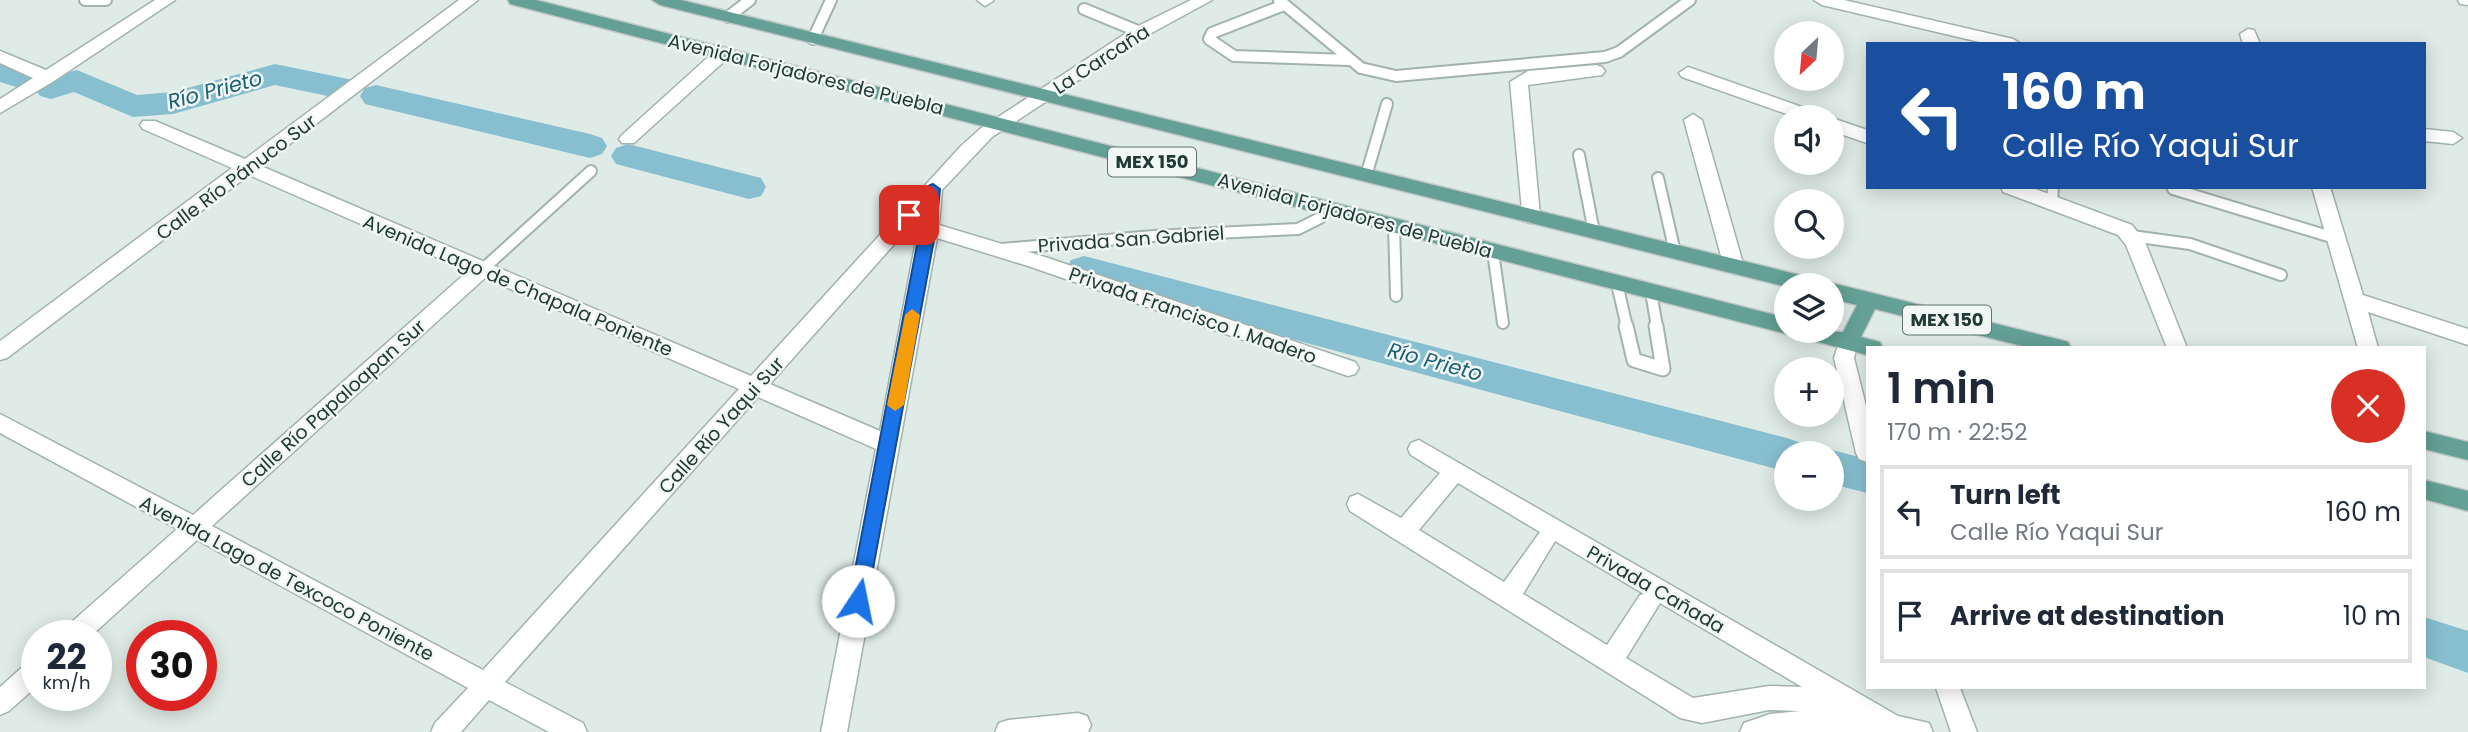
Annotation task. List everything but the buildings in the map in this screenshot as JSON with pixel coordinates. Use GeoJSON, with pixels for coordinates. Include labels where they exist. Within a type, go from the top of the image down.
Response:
{"type":"FeatureCollection","features":[{"type":"Feature","properties":{"kind":"main road","name":"Avenida Forjadores de Puebla"},"geometry":{"type":"LineString","coordinates":[[516,0],[1774,323]]}},
{"type":"Feature","properties":{"kind":"main road","name":"Avenida Forjadores de Puebla"},"geometry":{"type":"LineString","coordinates":[[660,0],[1041,97],[1774,277]]}},
{"type":"Feature","properties":{"kind":"main road","name":"MEX 150"},"geometry":{"type":"LineString","coordinates":[[1844,294],[2053,346]]}},
{"type":"Feature","properties":{"kind":"main road"},"geometry":{"type":"LineString","coordinates":[[1848,342],[1869,300]]}},
{"type":"Feature","properties":{"kind":"main road"},"geometry":{"type":"LineString","coordinates":[[1844,341],[1866,346]]}},
{"type":"Feature","properties":{"kind":"main road"},"geometry":{"type":"LineString","coordinates":[[2426,440],[2468,451]]}},
{"type":"Feature","properties":{"kind":"main road"},"geometry":{"type":"LineString","coordinates":[[2426,488],[2468,501]]}},
{"type":"Feature","properties":{"kind":"street"},"geometry":{"type":"LineString","coordinates":[[0,107],[167,0]]}},
{"type":"Feature","properties":{"kind":"street","name":"Calle Río Pánuco Sur"},"geometry":{"type":"LineString","coordinates":[[0,352],[470,0]]}},
{"type":"Feature","properties":{"kind":"street","name":"La Carcaña"},"geometry":{"type":"LineString","coordinates":[[1001,123],[1140,32],[1204,0]]}},
{"type":"Feature","properties":{"kind":"street"},"geometry":{"type":"LineString","coordinates":[[1822,0],[2004,42]]}},
{"type":"Feature","properties":{"kind":"street"},"geometry":{"type":"LineString","coordinates":[[628,139],[723,53]]}},
{"type":"Feature","properties":{"kind":"street"},"geometry":{"type":"LineString","coordinates":[[0,57],[48,77]]}},
{"type":"Feature","properties":{"kind":"street"},"geometry":{"type":"LineString","coordinates":[[1530,216],[1519,82],[1528,77],[1596,71]]}},
{"type":"Feature","properties":{"kind":"street"},"geometry":{"type":"LineString","coordinates":[[1688,73],[1779,105]]}},
{"type":"Feature","properties":{"kind":"street"},"geometry":{"type":"LineString","coordinates":[[1693,120],[1734,267]]}},
{"type":"Feature","properties":{"kind":"street","name":"Calle Río Yaqui Sur"},"geometry":{"type":"LineString","coordinates":[[444,732],[967,150],[1001,123]]}},
{"type":"Feature","properties":{"kind":"street","name":"Avenida Lago de Chapala Poniente"},"geometry":{"type":"LineString","coordinates":[[149,125],[888,444]]}},
{"type":"Feature","properties":{"kind":"street"},"geometry":{"type":"LineString","coordinates":[[1844,128],[1866,137]]}},
{"type":"Feature","properties":{"kind":"street"},"geometry":{"type":"LineString","coordinates":[[2426,135],[2453,138]]}},
{"type":"Feature","properties":{"kind":"street"},"geometry":{"type":"LineString","coordinates":[[834,732],[929,229],[933,189]]}},
{"type":"Feature","properties":{"kind":"street"},"geometry":{"type":"LineString","coordinates":[[2021,189],[2053,195],[2117,225],[2132,236],[2176,346]]}},
{"type":"Feature","properties":{"kind":"street"},"geometry":{"type":"LineString","coordinates":[[2322,189],[2367,346]]}},
{"type":"Feature","properties":{"kind":"street","name":"Privada San Gabriel"},"geometry":{"type":"LineString","coordinates":[[929,229],[999,250]]}},
{"type":"Feature","properties":{"kind":"street","name":"Privada Francisco I. Madero"},"geometry":{"type":"LineString","coordinates":[[999,250],[1348,368]]}},
{"type":"Feature","properties":{"kind":"street","name":"Calle Río Papaloapan Sur"},"geometry":{"type":"LineString","coordinates":[[92,620],[482,270]]}},
{"type":"Feature","properties":{"kind":"street"},"geometry":{"type":"LineString","coordinates":[[2355,300],[2468,337]]}},
{"type":"Feature","properties":{"kind":"street"},"geometry":{"type":"LineString","coordinates":[[1848,342],[1844,358],[1866,449]]}},
{"type":"Feature","properties":{"kind":"street","name":"Avenida Lago de Texcoco Poniente"},"geometry":{"type":"LineString","coordinates":[[0,422],[574,732]]}},
{"type":"Feature","properties":{"kind":"street","name":"Privada Cañada"},"geometry":{"type":"LineString","coordinates":[[1419,449],[1893,727]]}},
{"type":"Feature","properties":{"kind":"street"},"geometry":{"type":"LineString","coordinates":[[1403,532],[1455,471]]}},
{"type":"Feature","properties":{"kind":"street"},"geometry":{"type":"LineString","coordinates":[[1358,504],[1609,663],[1689,710],[1702,711],[1769,698],[1845,700]]}},
{"type":"Feature","properties":{"kind":"street"},"geometry":{"type":"LineString","coordinates":[[1507,598],[1544,540]]}},
{"type":"Feature","properties":{"kind":"street"},"geometry":{"type":"LineString","coordinates":[[1609,663],[1648,603]]}},
{"type":"Feature","properties":{"kind":"street"},"geometry":{"type":"LineString","coordinates":[[0,703],[21,684]]}},
{"type":"Feature","properties":{"kind":"street"},"geometry":{"type":"LineString","coordinates":[[1948,689],[1964,732]]}},
{"type":"Feature","properties":{"kind":"street"},"geometry":{"type":"LineString","coordinates":[[1008,732],[1078,725]]}},
{"type":"Feature","properties":{"kind":"street"},"geometry":{"type":"LineString","coordinates":[[1753,732],[1767,726],[1893,727],[1920,732]]}},
{"type":"Feature","properties":{"kind":"lane"},"geometry":{"type":"LineString","coordinates":[[85,0],[106,0]]}},
{"type":"Feature","properties":{"kind":"lane"},"geometry":{"type":"LineString","coordinates":[[728,17],[750,0]]}},
{"type":"Feature","properties":{"kind":"lane"},"geometry":{"type":"LineString","coordinates":[[813,39],[831,0]]}},
{"type":"Feature","properties":{"kind":"lane"},"geometry":{"type":"LineString","coordinates":[[1349,60],[1234,56],[1209,39],[1212,33],[1282,2],[1361,68],[1396,76],[1586,60],[1619,52],[1690,0]]}},
{"type":"Feature","properties":{"kind":"lane"},"geometry":{"type":"LineString","coordinates":[[1084,9],[1140,32]]}},
{"type":"Feature","properties":{"kind":"lane"},"geometry":{"type":"LineString","coordinates":[[1366,176],[1387,104]]}},
{"type":"Feature","properties":{"kind":"lane"},"geometry":{"type":"LineString","coordinates":[[1579,155],[1594,232]]}},
{"type":"Feature","properties":{"kind":"lane","name":"Calle Río Papaloapan Sur"},"geometry":{"type":"LineString","coordinates":[[482,270],[591,171]]}},
{"type":"Feature","properties":{"kind":"lane"},"geometry":{"type":"LineString","coordinates":[[1658,178],[1675,252]]}},
{"type":"Feature","properties":{"kind":"lane"},"geometry":{"type":"LineString","coordinates":[[2173,189],[2337,239]]}},
{"type":"Feature","properties":{"kind":"lane","name":"Privada San Gabriel"},"geometry":{"type":"LineString","coordinates":[[999,250],[1154,236],[1298,229],[1320,218],[1328,208]]}},
{"type":"Feature","properties":{"kind":"lane"},"geometry":{"type":"LineString","coordinates":[[1394,226],[1395,296]]}},
{"type":"Feature","properties":{"kind":"lane"},"geometry":{"type":"LineString","coordinates":[[2132,236],[2160,236],[2185,241],[2281,275]]}},
{"type":"Feature","properties":{"kind":"lane"},"geometry":{"type":"LineString","coordinates":[[1493,252],[1503,323]]}},
{"type":"Feature","properties":{"kind":"lane"},"geometry":{"type":"LineString","coordinates":[[1617,284],[1634,360],[1663,369],[1651,292]]}},
{"type":"Feature","properties":{"kind":"waterway","name":"Río Prieto"},"geometry":{"type":"LineString","coordinates":[[0,71],[29,80]]}},
{"type":"Feature","properties":{"kind":"waterway","name":"Río Prieto"},"geometry":{"type":"LineString","coordinates":[[51,88],[77,81],[133,106],[173,103],[275,74],[342,88]]}},
{"type":"Feature","properties":{"kind":"waterway","name":"Río Prieto"},"geometry":{"type":"LineString","coordinates":[[376,96],[590,146]]}},
{"type":"Feature","properties":{"kind":"waterway","name":"Río Prieto"},"geometry":{"type":"LineString","coordinates":[[628,156],[749,187]]}},
{"type":"Feature","properties":{"kind":"waterway","name":"Río Prieto"},"geometry":{"type":"LineString","coordinates":[[1084,270],[1774,452]]}},
{"type":"Feature","properties":{"kind":"waterway","name":"Río Prieto"},"geometry":{"type":"LineString","coordinates":[[1844,470],[1866,476]]}},
{"type":"Feature","properties":{"kind":"waterway","name":"Río Prieto"},"geometry":{"type":"LineString","coordinates":[[2426,638],[2468,652]]}},
{"type":"Feature","properties":{"kind":"slow traffic"},"geometry":{"type":"LineString","coordinates":[[895,405],[912,315]]}},
{"type":"Feature","properties":{"kind":"route"},"geometry":{"type":"LineString","coordinates":[[858,601],[929,229],[933,189],[909,215]]}}]}
